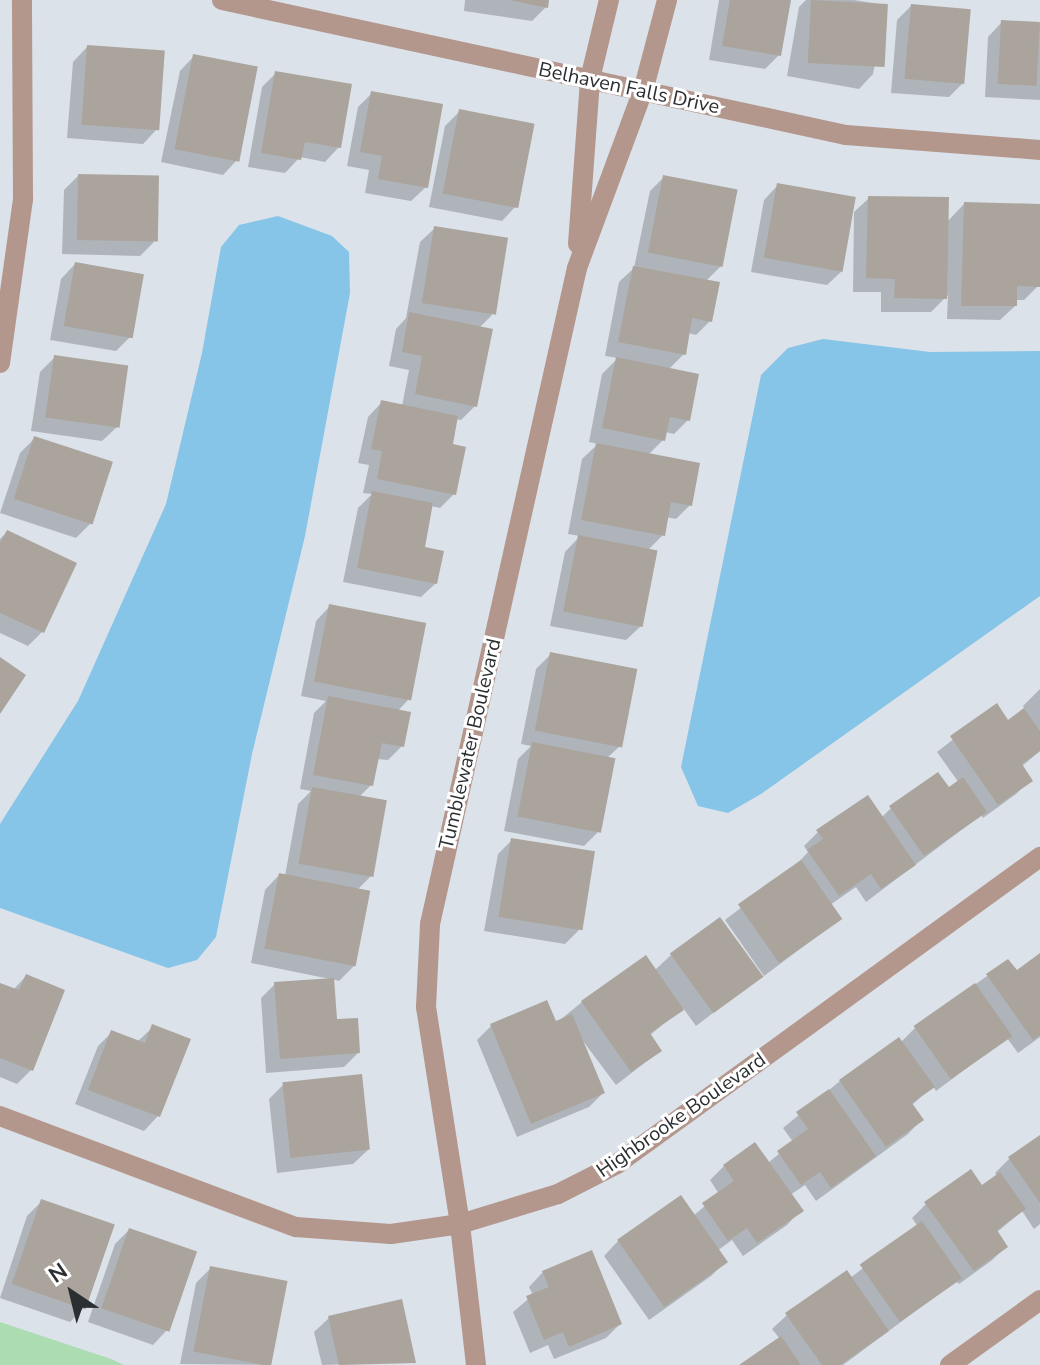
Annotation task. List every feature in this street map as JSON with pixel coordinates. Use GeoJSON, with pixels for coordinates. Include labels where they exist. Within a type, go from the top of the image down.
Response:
{"type":"FeatureCollection","features":[{"type":"Feature","properties":{"kind":"street"},"geometry":{"type":"LineString","coordinates":[[0,363],[23,199],[22,0]]}},
{"type":"Feature","properties":{"kind":"street","name":"Belhaven Falls Drive"},"geometry":{"type":"LineString","coordinates":[[222,0],[846,135],[1040,150]]}},
{"type":"Feature","properties":{"kind":"street","name":"Tumblewater Boulevard"},"geometry":{"type":"LineString","coordinates":[[577,268],[590,79],[609,0]]}},
{"type":"Feature","properties":{"kind":"street","name":"Tumblewater Boulevard"},"geometry":{"type":"LineString","coordinates":[[476,1365],[460,1224],[426,1007],[430,924],[577,268],[643,91],[667,0]]}},
{"type":"Feature","properties":{"kind":"street","name":"Highbrooke Boulevard"},"geometry":{"type":"LineString","coordinates":[[0,1116],[296,1227],[391,1234],[460,1224],[558,1194],[617,1164],[1040,857]]}},
{"type":"Feature","properties":{"kind":"street"},"geometry":{"type":"LineString","coordinates":[[950,1365],[1040,1300]]}},
{"type":"Feature","properties":{"kind":"green space"},"geometry":{"type":"Polygon","coordinates":[[[0,1322],[111,1359],[124,1365],[0,1365],[0,1322]]]}},
{"type":"Feature","properties":{"kind":"water"},"geometry":{"type":"Polygon","coordinates":[[[278,216],[332,236],[349,252],[350,293],[305,536],[252,754],[216,937],[197,960],[168,968],[0,908],[0,824],[78,701],[166,504],[202,353],[221,247],[239,225],[278,216]]]}},
{"type":"Feature","properties":{"kind":"water"},"geometry":{"type":"Polygon","coordinates":[[[823,339],[930,352],[1040,351],[1040,596],[761,794],[728,813],[698,806],[681,767],[761,375],[788,348],[823,339]]]}},
{"type":"Feature","properties":{"kind":"building"},"geometry":{"type":"Polygon","coordinates":[[[509,0],[549,0],[548,8],[509,0]]]}},
{"type":"Feature","properties":{"kind":"building"},"geometry":{"type":"Polygon","coordinates":[[[730,0],[791,0],[781,56],[722,46],[730,0]]]}},
{"type":"Feature","properties":{"kind":"building"},"geometry":{"type":"Polygon","coordinates":[[[811,0],[888,4],[885,67],[808,63],[811,0]]]}},
{"type":"Feature","properties":{"kind":"building"},"geometry":{"type":"Polygon","coordinates":[[[911,4],[971,9],[964,84],[904,79],[911,4]]]}},
{"type":"Feature","properties":{"kind":"building"},"geometry":{"type":"Polygon","coordinates":[[[1001,20],[1040,22],[1037,86],[998,84],[1001,20]]]}},
{"type":"Feature","properties":{"kind":"building"},"geometry":{"type":"Polygon","coordinates":[[[87,45],[165,50],[159,130],[81,125],[87,45]]]}},
{"type":"Feature","properties":{"kind":"building"},"geometry":{"type":"Polygon","coordinates":[[[193,54],[258,67],[239,162],[174,149],[193,54]]]}},
{"type":"Feature","properties":{"kind":"building"},"geometry":{"type":"Polygon","coordinates":[[[275,71],[352,84],[341,148],[305,142],[301,160],[261,153],[275,71]]]}},
{"type":"Feature","properties":{"kind":"building"},"geometry":{"type":"Polygon","coordinates":[[[371,91],[443,104],[428,188],[378,179],[382,156],[360,152],[371,91]]]}},
{"type":"Feature","properties":{"kind":"building"},"geometry":{"type":"Polygon","coordinates":[[[459,109],[535,124],[518,208],[443,193],[459,109]]]}},
{"type":"Feature","properties":{"kind":"building"},"geometry":{"type":"Polygon","coordinates":[[[78,174],[159,175],[158,241],[77,240],[78,174]]]}},
{"type":"Feature","properties":{"kind":"building"},"geometry":{"type":"Polygon","coordinates":[[[663,175],[738,190],[723,267],[648,253],[663,175]]]}},
{"type":"Feature","properties":{"kind":"building"},"geometry":{"type":"Polygon","coordinates":[[[777,183],[856,197],[843,272],[764,258],[777,183]]]}},
{"type":"Feature","properties":{"kind":"building"},"geometry":{"type":"Polygon","coordinates":[[[868,196],[949,197],[947,299],[894,298],[895,279],[866,278],[868,196]]]}},
{"type":"Feature","properties":{"kind":"building"},"geometry":{"type":"Polygon","coordinates":[[[964,202],[1040,204],[1040,287],[1017,286],[1017,306],[961,306],[964,202]]]}},
{"type":"Feature","properties":{"kind":"building"},"geometry":{"type":"Polygon","coordinates":[[[434,226],[508,238],[496,315],[422,303],[434,226]]]}},
{"type":"Feature","properties":{"kind":"building"},"geometry":{"type":"Polygon","coordinates":[[[75,262],[144,274],[133,338],[64,326],[75,262]]]}},
{"type":"Feature","properties":{"kind":"building"},"geometry":{"type":"Polygon","coordinates":[[[633,266],[720,282],[712,322],[692,318],[686,355],[618,342],[633,266]]]}},
{"type":"Feature","properties":{"kind":"building"},"geometry":{"type":"Polygon","coordinates":[[[409,312],[493,329],[477,407],[415,394],[422,356],[402,352],[409,312]]]}},
{"type":"Feature","properties":{"kind":"building"},"geometry":{"type":"Polygon","coordinates":[[[54,355],[128,365],[120,428],[45,417],[54,355]]]}},
{"type":"Feature","properties":{"kind":"building"},"geometry":{"type":"Polygon","coordinates":[[[616,357],[699,374],[690,421],[670,417],[665,441],[602,428],[616,357]]]}},
{"type":"Feature","properties":{"kind":"building"},"geometry":{"type":"Polygon","coordinates":[[[381,400],[458,416],[453,444],[466,447],[456,495],[377,479],[382,451],[371,449],[381,400]]]}},
{"type":"Feature","properties":{"kind":"building"},"geometry":{"type":"Polygon","coordinates":[[[34,436],[113,462],[93,524],[14,499],[34,436]]]}},
{"type":"Feature","properties":{"kind":"building"},"geometry":{"type":"Polygon","coordinates":[[[596,443],[700,463],[692,506],[671,502],[665,536],[581,520],[596,443]]]}},
{"type":"Feature","properties":{"kind":"building"},"geometry":{"type":"Polygon","coordinates":[[[372,491],[433,503],[425,547],[444,551],[437,584],[357,568],[372,491]]]}},
{"type":"Feature","properties":{"kind":"building"},"geometry":{"type":"Polygon","coordinates":[[[7,530],[77,563],[44,633],[0,613],[0,543],[7,530]]]}},
{"type":"Feature","properties":{"kind":"building"},"geometry":{"type":"Polygon","coordinates":[[[578,535],[658,550],[643,627],[563,612],[578,535]]]}},
{"type":"Feature","properties":{"kind":"building"},"geometry":{"type":"Polygon","coordinates":[[[329,604],[426,623],[411,700],[314,682],[329,604]]]}},
{"type":"Feature","properties":{"kind":"building"},"geometry":{"type":"Polygon","coordinates":[[[550,652],[637,669],[622,748],[535,731],[550,652]]]}},
{"type":"Feature","properties":{"kind":"building"},"geometry":{"type":"Polygon","coordinates":[[[0,657],[26,675],[0,714],[0,657]]]}},
{"type":"Feature","properties":{"kind":"building"},"geometry":{"type":"Polygon","coordinates":[[[328,696],[411,712],[404,747],[382,743],[373,786],[313,775],[328,696]]]}},
{"type":"Feature","properties":{"kind":"building"},"geometry":{"type":"Polygon","coordinates":[[[997,703],[1008,720],[1024,708],[1040,731],[1040,751],[1022,764],[1033,781],[998,805],[950,736],[997,703]]]}},
{"type":"Feature","properties":{"kind":"building"},"geometry":{"type":"Polygon","coordinates":[[[532,742],[615,758],[601,833],[517,817],[532,742]]]}},
{"type":"Feature","properties":{"kind":"building"},"geometry":{"type":"Polygon","coordinates":[[[938,772],[949,787],[963,777],[987,812],[924,856],[889,806],[938,772]]]}},
{"type":"Feature","properties":{"kind":"building"},"geometry":{"type":"Polygon","coordinates":[[[312,787],[387,800],[373,877],[298,864],[312,787]]]}},
{"type":"Feature","properties":{"kind":"building"},"geometry":{"type":"Polygon","coordinates":[[[868,795],[916,865],[881,889],[871,874],[839,896],[807,850],[823,839],[816,830],[868,795]]]}},
{"type":"Feature","properties":{"kind":"building"},"geometry":{"type":"Polygon","coordinates":[[[511,838],[595,851],[582,930],[498,917],[511,838]]]}},
{"type":"Feature","properties":{"kind":"building"},"geometry":{"type":"Polygon","coordinates":[[[801,860],[842,919],[779,963],[738,904],[801,860]]]}},
{"type":"Feature","properties":{"kind":"building"},"geometry":{"type":"Polygon","coordinates":[[[279,873],[370,891],[356,966],[264,949],[279,873]]]}},
{"type":"Feature","properties":{"kind":"building"},"geometry":{"type":"Polygon","coordinates":[[[720,917],[763,977],[713,1013],[670,953],[720,917]]]}},
{"type":"Feature","properties":{"kind":"building"},"geometry":{"type":"Polygon","coordinates":[[[1040,953],[1040,1035],[1033,1040],[986,974],[1008,959],[1017,970],[1040,953]]]}},
{"type":"Feature","properties":{"kind":"building"},"geometry":{"type":"Polygon","coordinates":[[[646,955],[684,1010],[650,1033],[662,1051],[631,1072],[581,1001],[646,955]]]}},
{"type":"Feature","properties":{"kind":"building"},"geometry":{"type":"Polygon","coordinates":[[[26,974],[65,990],[33,1071],[0,1058],[0,983],[19,990],[26,974]]]}},
{"type":"Feature","properties":{"kind":"building"},"geometry":{"type":"Polygon","coordinates":[[[334,978],[337,1019],[358,1018],[360,1053],[280,1059],[274,982],[334,978]]]}},
{"type":"Feature","properties":{"kind":"building"},"geometry":{"type":"Polygon","coordinates":[[[975,983],[1012,1036],[951,1079],[914,1026],[975,983]]]}},
{"type":"Feature","properties":{"kind":"building"},"geometry":{"type":"Polygon","coordinates":[[[547,1000],[556,1021],[572,1014],[605,1093],[531,1124],[490,1024],[547,1000]]]}},
{"type":"Feature","properties":{"kind":"building"},"geometry":{"type":"Polygon","coordinates":[[[152,1024],[191,1039],[160,1117],[88,1090],[111,1030],[145,1043],[152,1024]]]}},
{"type":"Feature","properties":{"kind":"building"},"geometry":{"type":"Polygon","coordinates":[[[899,1037],[935,1087],[912,1103],[924,1120],[886,1147],[839,1080],[899,1037]]]}},
{"type":"Feature","properties":{"kind":"building"},"geometry":{"type":"Polygon","coordinates":[[[362,1074],[370,1150],[290,1158],[282,1082],[362,1074]]]}},
{"type":"Feature","properties":{"kind":"building"},"geometry":{"type":"Polygon","coordinates":[[[829,1089],[876,1156],[831,1188],[820,1172],[801,1185],[777,1151],[808,1129],[796,1112],[829,1089]]]}},
{"type":"Feature","properties":{"kind":"building"},"geometry":{"type":"Polygon","coordinates":[[[1040,1135],[1040,1203],[1008,1157],[1040,1135]]]}},
{"type":"Feature","properties":{"kind":"building"},"geometry":{"type":"Polygon","coordinates":[[[755,1142],[804,1211],[757,1243],[747,1228],[728,1241],[702,1203],[734,1181],[723,1165],[755,1142]]]}},
{"type":"Feature","properties":{"kind":"building"},"geometry":{"type":"Polygon","coordinates":[[[971,1169],[982,1185],[1000,1172],[1026,1209],[997,1230],[1008,1247],[974,1271],[924,1202],[971,1169]]]}},
{"type":"Feature","properties":{"kind":"building"},"geometry":{"type":"Polygon","coordinates":[[[681,1195],[728,1262],[664,1307],[617,1240],[681,1195]]]}},
{"type":"Feature","properties":{"kind":"building"},"geometry":{"type":"Polygon","coordinates":[[[41,1199],[115,1224],[85,1309],[12,1284],[41,1199]]]}},
{"type":"Feature","properties":{"kind":"building"},"geometry":{"type":"Polygon","coordinates":[[[922,1221],[962,1278],[900,1322],[860,1265],[922,1221]]]}},
{"type":"Feature","properties":{"kind":"building"},"geometry":{"type":"Polygon","coordinates":[[[129,1228],[197,1251],[169,1332],[101,1308],[129,1228]]]}},
{"type":"Feature","properties":{"kind":"building"},"geometry":{"type":"Polygon","coordinates":[[[592,1250],[622,1324],[569,1347],[563,1332],[544,1340],[526,1296],[549,1287],[542,1271],[592,1250]]]}},
{"type":"Feature","properties":{"kind":"building"},"geometry":{"type":"Polygon","coordinates":[[[210,1266],[288,1281],[271,1365],[193,1351],[210,1266]]]}},
{"type":"Feature","properties":{"kind":"building"},"geometry":{"type":"Polygon","coordinates":[[[847,1270],[889,1331],[840,1365],[822,1365],[785,1313],[847,1270]]]}},
{"type":"Feature","properties":{"kind":"building"},"geometry":{"type":"Polygon","coordinates":[[[402,1299],[416,1363],[339,1365],[328,1316],[402,1299]]]}},
{"type":"Feature","properties":{"kind":"building"},"geometry":{"type":"Polygon","coordinates":[[[781,1336],[801,1365],[739,1365],[781,1336]]]}}]}
